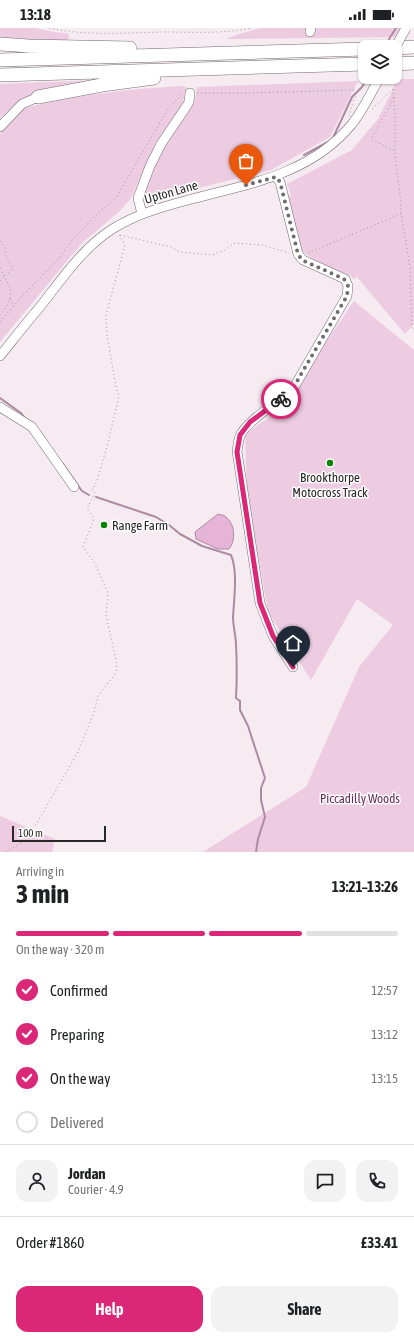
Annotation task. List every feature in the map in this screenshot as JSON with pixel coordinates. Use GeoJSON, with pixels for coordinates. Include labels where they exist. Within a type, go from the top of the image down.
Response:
{"type":"FeatureCollection","features":[{"type":"Feature","properties":{"kind":"highway"},"geometry":{"type":"LineString","coordinates":[[0,44],[28,46],[175,48],[218,54]]}},
{"type":"Feature","properties":{"kind":"highway"},"geometry":{"type":"LineString","coordinates":[[402,48],[414,47]]}},
{"type":"Feature","properties":{"kind":"highway"},"geometry":{"type":"LineString","coordinates":[[0,60],[358,49]]}},
{"type":"Feature","properties":{"kind":"highway"},"geometry":{"type":"LineString","coordinates":[[402,64],[414,63]]}},
{"type":"Feature","properties":{"kind":"highway"},"geometry":{"type":"LineString","coordinates":[[0,75],[358,64]]}},
{"type":"Feature","properties":{"kind":"highway"},"geometry":{"type":"LineString","coordinates":[[38,97],[102,85],[176,77],[219,69]]}},
{"type":"Feature","properties":{"kind":"street"},"geometry":{"type":"LineString","coordinates":[[399,40],[406,28]]}},
{"type":"Feature","properties":{"kind":"street","name":"Upton Lane"},"geometry":{"type":"LineString","coordinates":[[0,356],[75,262],[93,244],[116,232],[142,214],[276,177],[307,162],[330,146],[352,124],[376,84]]}},
{"type":"Feature","properties":{"kind":"street"},"geometry":{"type":"LineString","coordinates":[[142,214],[138,198],[150,166],[161,144],[186,107],[190,93]]}},
{"type":"Feature","properties":{"kind":"street"},"geometry":{"type":"LineString","coordinates":[[1,126],[22,104],[38,97]]}},
{"type":"Feature","properties":{"kind":"street"},"geometry":{"type":"LineString","coordinates":[[276,177],[280,182],[298,254],[302,260],[344,279],[348,286],[347,296],[293,389],[281,400],[250,422],[240,435],[237,452],[260,603],[273,636],[293,667]]}},
{"type":"Feature","properties":{"kind":"street"},"geometry":{"type":"LineString","coordinates":[[0,407],[32,427],[74,487]]}},
{"type":"Feature","properties":{"kind":"path"},"geometry":{"type":"LineString","coordinates":[[49,28],[76,32],[104,33],[224,32],[253,28]]}},
{"type":"Feature","properties":{"kind":"path"},"geometry":{"type":"LineString","coordinates":[[369,111],[393,89],[395,97],[395,151],[402,203],[401,214],[411,282],[412,327],[414,330]]}},
{"type":"Feature","properties":{"kind":"path"},"geometry":{"type":"LineString","coordinates":[[0,322],[57,261],[73,239],[95,216],[116,198],[168,109],[177,98],[184,93],[354,90],[356,96],[348,114],[352,124]]}},
{"type":"Feature","properties":{"kind":"path"},"geometry":{"type":"LineString","coordinates":[[395,97],[371,139],[395,151]]}},
{"type":"Feature","properties":{"kind":"path"},"geometry":{"type":"LineString","coordinates":[[116,232],[171,246],[180,252],[212,255],[223,251],[235,243],[263,245],[290,253],[306,254],[401,214]]}},
{"type":"Feature","properties":{"kind":"path"},"geometry":{"type":"LineString","coordinates":[[6,852],[21,843],[44,812],[78,752],[94,712],[98,696],[116,673],[117,668],[114,648],[106,616],[108,593],[95,564],[83,547],[94,518],[87,509],[94,492],[92,490],[97,481],[106,450],[119,397],[107,335],[106,315],[125,245],[116,232]]}},
{"type":"Feature","properties":{"kind":"path"},"geometry":{"type":"LineString","coordinates":[[0,241],[4,246],[6,256],[13,268],[0,281]]}},
{"type":"Feature","properties":{"kind":"path"},"geometry":{"type":"LineString","coordinates":[[0,268],[11,293],[9,304],[0,315]]}},
{"type":"Feature","properties":{"kind":"path"},"geometry":{"type":"LineString","coordinates":[[411,282],[414,278]]}},
{"type":"Feature","properties":{"kind":"path"},"geometry":{"type":"LineString","coordinates":[[10,299],[14,306]]}},
{"type":"Feature","properties":{"kind":"green space"},"geometry":{"type":"Polygon","coordinates":[[[0,28],[36,28],[69,34],[68,41],[0,38],[0,28]]]}},
{"type":"Feature","properties":{"kind":"green space"},"geometry":{"type":"Polygon","coordinates":[[[260,28],[401,28],[396,37],[226,39],[260,28]]]}},
{"type":"Feature","properties":{"kind":"green space"},"geometry":{"type":"Polygon","coordinates":[[[402,79],[414,79],[414,324],[405,334],[357,277],[353,279],[351,276],[324,265],[306,254],[301,249],[287,199],[291,195],[287,184],[352,150],[378,119],[394,84],[402,84],[402,79]]]}},
{"type":"Feature","properties":{"kind":"green space"},"geometry":{"type":"Polygon","coordinates":[[[104,80],[21,100],[0,118],[0,84],[104,80]]]}},
{"type":"Feature","properties":{"kind":"green space"},"geometry":{"type":"Polygon","coordinates":[[[358,81],[330,137],[271,170],[150,200],[146,198],[146,187],[150,175],[163,149],[194,102],[197,87],[358,81]]]}},
{"type":"Feature","properties":{"kind":"green space"},"geometry":{"type":"Polygon","coordinates":[[[180,86],[187,87],[181,109],[148,160],[131,198],[121,210],[82,243],[0,342],[0,134],[17,113],[23,109],[33,106],[96,94],[180,86]]]}},
{"type":"Feature","properties":{"kind":"green space","name":"Brookthorpe Motocross Track"},"geometry":{"type":"Polygon","coordinates":[[[354,301],[414,350],[414,852],[203,852],[306,787],[359,667],[393,625],[357,599],[311,680],[268,612],[247,493],[245,434],[280,410],[354,301]]]}},
{"type":"Feature","properties":{"kind":"green space"},"geometry":{"type":"Polygon","coordinates":[[[0,816],[55,839],[52,852],[0,852],[0,816]]]}},
{"type":"Feature","properties":{"kind":"shaded area"},"geometry":{"type":"Polygon","coordinates":[[[218,514],[226,517],[232,525],[234,538],[229,549],[218,549],[196,539],[195,532],[218,514]]]}},
{"type":"Feature","properties":{"kind":"waterway"},"geometry":{"type":"LineString","coordinates":[[389,39],[396,28]]}},
{"type":"Feature","properties":{"kind":"waterway"},"geometry":{"type":"LineString","coordinates":[[332,140],[352,97],[364,84]]}},
{"type":"Feature","properties":{"kind":"waterway"},"geometry":{"type":"LineString","coordinates":[[304,155],[328,142]]}},
{"type":"Feature","properties":{"kind":"waterway"},"geometry":{"type":"LineString","coordinates":[[0,398],[21,413],[25,418]]}},
{"type":"Feature","properties":{"kind":"waterway"},"geometry":{"type":"LineString","coordinates":[[63,464],[82,491],[89,495]]}},
{"type":"Feature","properties":{"kind":"waterway"},"geometry":{"type":"LineString","coordinates":[[96,497],[156,517],[180,534],[202,546],[231,555],[235,577],[233,624],[236,642],[236,698],[240,701],[240,710],[248,726],[265,778],[261,788],[261,800],[265,817],[258,839],[256,852]]}},
{"type":"Feature","properties":{"kind":"way so far"},"geometry":{"type":"LineString","coordinates":[[246,185],[276,177],[280,182],[298,254],[302,260],[344,279],[348,286],[347,296],[293,389],[281,399]]}},
{"type":"Feature","properties":{"kind":"place","name":"Brookthorpe Motocross Track"},"geometry":{"type":"Point","coordinates":[330,463]}},
{"type":"Feature","properties":{"kind":"place","name":"Range Farm"},"geometry":{"type":"Point","coordinates":[104,525]}},
{"type":"Feature","properties":{"kind":"route"},"geometry":{"type":"LineString","coordinates":[[281,399],[250,422],[240,435],[237,452],[260,603],[273,636],[293,667]]}},
{"type":"Feature","properties":{"kind":"park label","name":"Piccadilly Woods"},"geometry":{"type":"Point","coordinates":[360,798]}}]}
